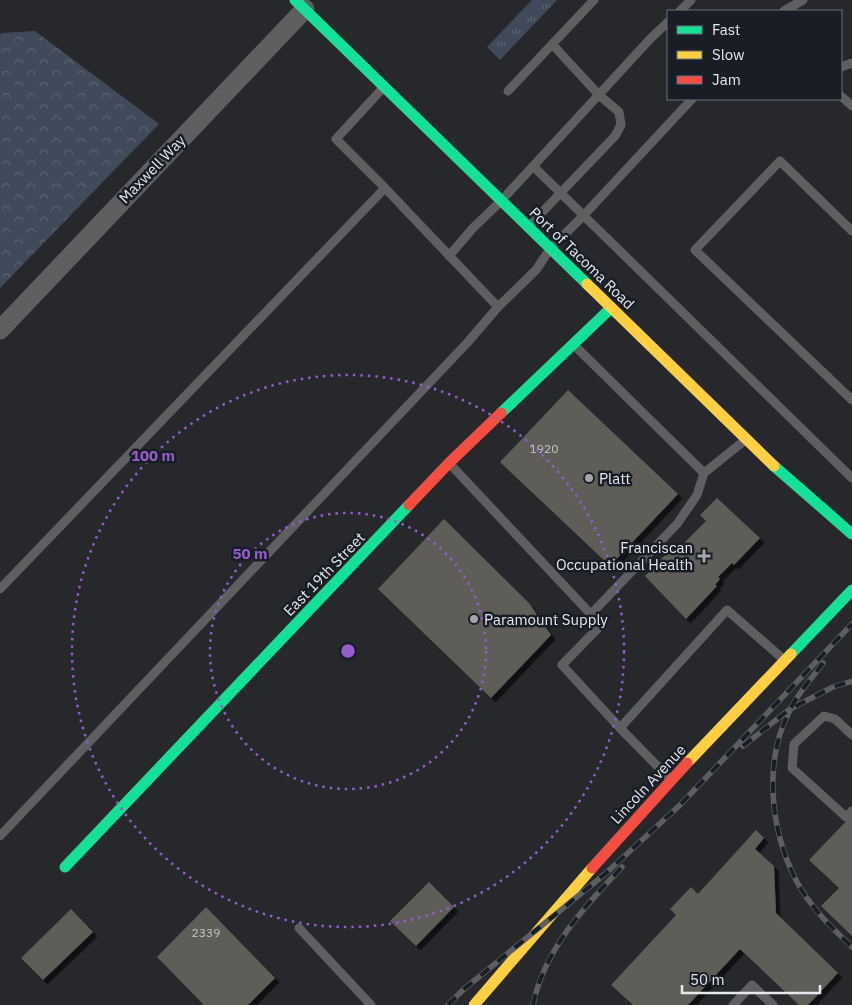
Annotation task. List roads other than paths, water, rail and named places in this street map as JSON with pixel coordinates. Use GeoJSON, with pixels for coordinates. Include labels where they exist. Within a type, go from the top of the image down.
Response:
{"type":"FeatureCollection","features":[{"type":"Feature","properties":{"kind":"street","name":"Port of Tacoma Road"},"geometry":{"type":"LineString","coordinates":[[300,5],[529,226],[550,249],[746,440],[852,534]]}},
{"type":"Feature","properties":{"kind":"street","name":"Maxwell Way"},"geometry":{"type":"LineString","coordinates":[[0,330],[300,5]]}},
{"type":"Feature","properties":{"kind":"street","name":"East 19th Street"},"geometry":{"type":"LineString","coordinates":[[65,868],[449,463],[611,308]]}},
{"type":"Feature","properties":{"kind":"street","name":"Lincoln Avenue"},"geometry":{"type":"LineString","coordinates":[[474,1005],[600,857],[852,590]]}},
{"type":"Feature","properties":{"kind":"lane"},"geometry":{"type":"LineString","coordinates":[[508,91],[594,0]]}},
{"type":"Feature","properties":{"kind":"lane"},"geometry":{"type":"LineString","coordinates":[[681,10],[691,0]]}},
{"type":"Feature","properties":{"kind":"lane"},"geometry":{"type":"LineString","coordinates":[[786,10],[803,0]]}},
{"type":"Feature","properties":{"kind":"lane"},"geometry":{"type":"LineString","coordinates":[[449,256],[477,223],[501,201],[667,23]]}},
{"type":"Feature","properties":{"kind":"lane"},"geometry":{"type":"LineString","coordinates":[[529,226],[615,136],[622,125],[619,112],[599,95],[552,44]]}},
{"type":"Feature","properties":{"kind":"lane"},"geometry":{"type":"LineString","coordinates":[[384,87],[336,139],[498,307]]}},
{"type":"Feature","properties":{"kind":"lane"},"geometry":{"type":"LineString","coordinates":[[842,97],[852,106]]}},
{"type":"Feature","properties":{"kind":"lane"},"geometry":{"type":"LineString","coordinates":[[0,836],[454,358],[498,307],[536,270],[550,249],[691,100]]}},
{"type":"Feature","properties":{"kind":"lane"},"geometry":{"type":"LineString","coordinates":[[852,231],[780,162],[695,250],[852,400]]}},
{"type":"Feature","properties":{"kind":"lane"},"geometry":{"type":"LineString","coordinates":[[534,166],[852,478]]}},
{"type":"Feature","properties":{"kind":"lane"},"geometry":{"type":"LineString","coordinates":[[0,589],[385,188]]}},
{"type":"Feature","properties":{"kind":"lane"},"geometry":{"type":"LineString","coordinates":[[573,344],[704,473]]}},
{"type":"Feature","properties":{"kind":"lane"},"geometry":{"type":"LineString","coordinates":[[591,614],[676,524],[698,495],[704,473],[746,440]]}},
{"type":"Feature","properties":{"kind":"lane"},"geometry":{"type":"LineString","coordinates":[[449,463],[601,625],[562,665],[671,780]]}},
{"type":"Feature","properties":{"kind":"lane"},"geometry":{"type":"LineString","coordinates":[[620,728],[727,610],[784,660]]}},
{"type":"Feature","properties":{"kind":"lane"},"geometry":{"type":"LineString","coordinates":[[852,735],[835,719],[824,716],[794,744],[792,768],[846,817],[852,811]]}},
{"type":"Feature","properties":{"kind":"lane"},"geometry":{"type":"LineString","coordinates":[[299,928],[371,1005]]}},
{"type":"Feature","properties":{"kind":"lane"},"geometry":{"type":"LineString","coordinates":[[733,1005],[752,985],[773,1005]]}},
{"type":"Feature","properties":{"kind":"railway"},"geometry":{"type":"LineString","coordinates":[[448,1005],[464,989],[605,874],[680,805],[852,624]]}},
{"type":"Feature","properties":{"kind":"railway"},"geometry":{"type":"LineString","coordinates":[[823,663],[797,698],[781,730],[773,773],[773,795],[780,839],[787,860],[801,890],[828,924],[852,947]]}},
{"type":"Feature","properties":{"kind":"railway"},"geometry":{"type":"LineString","coordinates":[[743,746],[790,709],[833,687],[852,681]]}},
{"type":"Feature","properties":{"kind":"railway"},"geometry":{"type":"LineString","coordinates":[[533,1005],[538,985],[546,966],[567,930],[622,867]]}},
{"type":"Feature","properties":{"kind":"place","name":"Platt"},"geometry":{"type":"Point","coordinates":[589,478]}},
{"type":"Feature","properties":{"kind":"place","name":"Franciscan Occupational Health"},"geometry":{"type":"Point","coordinates":[704,556]}},
{"type":"Feature","properties":{"kind":"place","name":"Paramount Supply"},"geometry":{"type":"Point","coordinates":[474,619]}}]}
